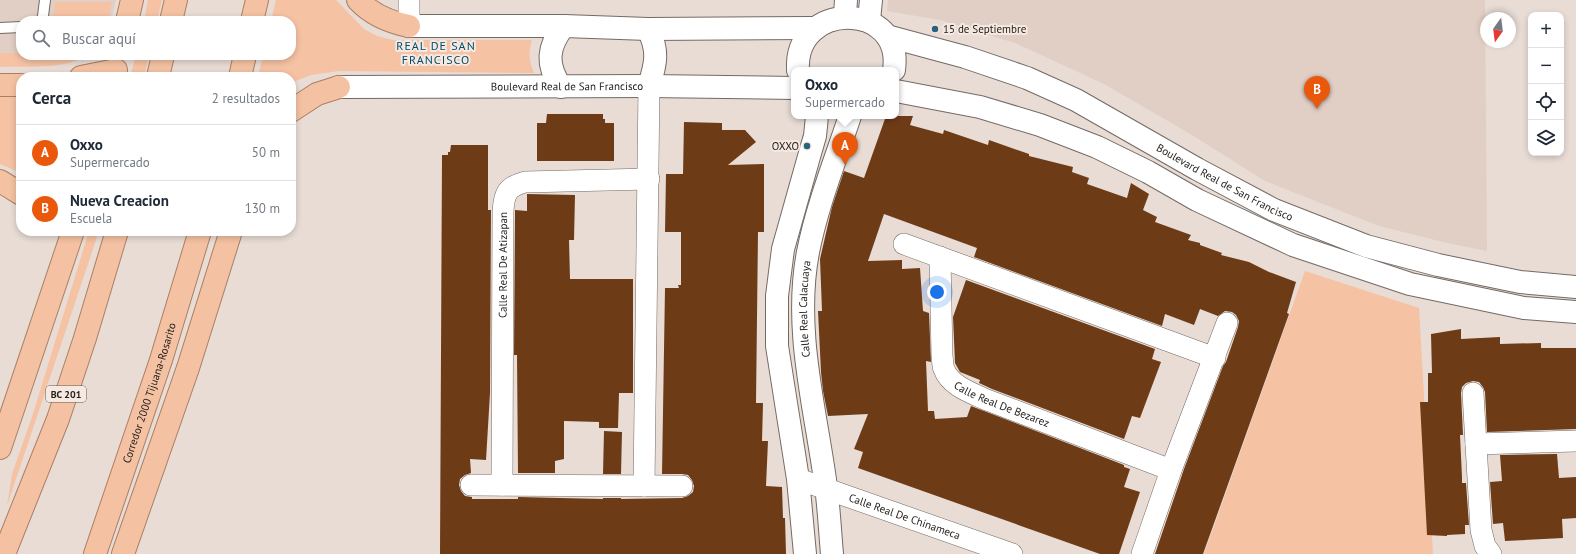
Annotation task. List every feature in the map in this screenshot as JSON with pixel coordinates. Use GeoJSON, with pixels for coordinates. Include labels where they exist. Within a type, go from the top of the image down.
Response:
{"type":"FeatureCollection","features":[{"type":"Feature","properties":{"kind":"highway"},"geometry":{"type":"LineString","coordinates":[[128,16],[132,0]]}},
{"type":"Feature","properties":{"kind":"highway"},"geometry":{"type":"LineString","coordinates":[[172,16],[176,0]]}},
{"type":"Feature","properties":{"kind":"highway"},"geometry":{"type":"LineString","coordinates":[[253,16],[256,0]]}},
{"type":"Feature","properties":{"kind":"highway"},"geometry":{"type":"LineString","coordinates":[[358,0],[375,14],[392,23],[409,26]]}},
{"type":"Feature","properties":{"kind":"highway"},"geometry":{"type":"LineString","coordinates":[[159,72],[162,60]]}},
{"type":"Feature","properties":{"kind":"highway"},"geometry":{"type":"LineString","coordinates":[[241,72],[244,60]]}},
{"type":"Feature","properties":{"kind":"highway"},"geometry":{"type":"LineString","coordinates":[[98,72],[116,67]]}},
{"type":"Feature","properties":{"kind":"highway"},"geometry":{"type":"LineString","coordinates":[[0,85],[16,85]]}},
{"type":"Feature","properties":{"kind":"highway"},"geometry":{"type":"LineString","coordinates":[[296,108],[317,94],[339,87]]}},
{"type":"Feature","properties":{"kind":"highway"},"geometry":{"type":"LineString","coordinates":[[0,181],[16,191]]}},
{"type":"Feature","properties":{"kind":"highway"},"geometry":{"type":"LineString","coordinates":[[0,448],[67,236]]}},
{"type":"Feature","properties":{"kind":"highway","name":"BC 201"},"geometry":{"type":"LineString","coordinates":[[4,554],[58,419],[85,338],[116,236]]}},
{"type":"Feature","properties":{"kind":"highway","name":"Corredor 2000 Tijuana-Rosarito"},"geometry":{"type":"LineString","coordinates":[[95,554],[161,360],[198,236]]}},
{"type":"Feature","properties":{"kind":"highway"},"geometry":{"type":"LineString","coordinates":[[123,554],[188,368],[229,236]]}},
{"type":"Feature","properties":{"kind":"main road"},"geometry":{"type":"LineString","coordinates":[[798,67],[798,57],[802,41],[812,28],[845,7],[857,16],[870,10],[893,48],[894,67]]}},
{"type":"Feature","properties":{"kind":"main road"},"geometry":{"type":"LineString","coordinates":[[409,26],[564,26],[648,29],[812,28]]}},
{"type":"Feature","properties":{"kind":"main road"},"geometry":{"type":"LineString","coordinates":[[561,87],[554,76],[550,64],[551,49],[556,37],[564,26]]}},
{"type":"Feature","properties":{"kind":"main road"},"geometry":{"type":"LineString","coordinates":[[648,29],[654,42],[656,55],[654,71],[649,86]]}},
{"type":"Feature","properties":{"kind":"main road","name":"Boulevard Real de San Francisco"},"geometry":{"type":"LineString","coordinates":[[887,36],[965,57],[1027,78],[1076,100],[1197,169],[1274,210],[1366,246],[1438,265],[1520,282],[1576,287]]}},
{"type":"Feature","properties":{"kind":"main road","name":"Boulevard Real de San Francisco"},"geometry":{"type":"LineString","coordinates":[[339,87],[649,86],[791,88]]}},
{"type":"Feature","properties":{"kind":"main road"},"geometry":{"type":"LineString","coordinates":[[899,92],[980,108],[1040,125],[1097,147],[1148,172],[1197,200],[1292,245],[1410,284],[1524,308],[1576,312]]}},
{"type":"Feature","properties":{"kind":"main road"},"geometry":{"type":"LineString","coordinates":[[805,554],[798,479],[777,346],[777,296],[783,248],[812,148],[817,119]]}},
{"type":"Feature","properties":{"kind":"main road","name":"Calle Real Calacuaya"},"geometry":{"type":"LineString","coordinates":[[832,554],[826,488],[804,343],[804,294],[808,253],[821,200],[849,119]]}},
{"type":"Feature","properties":{"kind":"street"},"geometry":{"type":"LineString","coordinates":[[409,0],[409,26]]}},
{"type":"Feature","properties":{"kind":"street"},"geometry":{"type":"LineString","coordinates":[[644,486],[649,86]]}},
{"type":"Feature","properties":{"kind":"street","name":"Calle Real De Atizapan"},"geometry":{"type":"LineString","coordinates":[[502,485],[503,212],[504,200],[508,190],[515,185],[526,182],[649,179]]}},
{"type":"Feature","properties":{"kind":"street"},"geometry":{"type":"LineString","coordinates":[[904,244],[1215,358]]}},
{"type":"Feature","properties":{"kind":"street","name":"Calle Real De Bezarez"},"geometry":{"type":"LineString","coordinates":[[940,257],[942,356],[944,368],[950,380],[987,400],[1171,470]]}},
{"type":"Feature","properties":{"kind":"street"},"geometry":{"type":"LineString","coordinates":[[1142,554],[1171,470],[1215,358],[1227,323]]}},
{"type":"Feature","properties":{"kind":"street"},"geometry":{"type":"LineString","coordinates":[[1473,393],[1481,530],[1485,546],[1491,554]]}},
{"type":"Feature","properties":{"kind":"street"},"geometry":{"type":"LineString","coordinates":[[1476,444],[1576,441]]}},
{"type":"Feature","properties":{"kind":"street","name":"Calle Real De Chinameca"},"geometry":{"type":"LineString","coordinates":[[798,479],[1012,554]]}},
{"type":"Feature","properties":{"kind":"street"},"geometry":{"type":"LineString","coordinates":[[471,485],[682,486]]}},
{"type":"Feature","properties":{"kind":"lane"},"geometry":{"type":"LineString","coordinates":[[43,16],[45,0]]}},
{"type":"Feature","properties":{"kind":"lane"},"geometry":{"type":"LineString","coordinates":[[0,28],[16,28]]}},
{"type":"Feature","properties":{"kind":"shaded area"},"geometry":{"type":"Polygon","coordinates":[[[0,0],[116,0],[111,16],[16,16],[16,56],[0,61],[0,0]]]}},
{"type":"Feature","properties":{"kind":"shaded area"},"geometry":{"type":"Polygon","coordinates":[[[148,0],[162,0],[158,16],[145,16],[148,0]]]}},
{"type":"Feature","properties":{"kind":"shaded area"},"geometry":{"type":"Polygon","coordinates":[[[276,0],[336,0],[364,29],[377,36],[393,40],[532,40],[530,56],[534,73],[339,71],[311,75],[296,81],[296,72],[259,72],[262,60],[296,60],[296,16],[272,16],[276,0]]]}},
{"type":"Feature","properties":{"kind":"shaded area"},"geometry":{"type":"Polygon","coordinates":[[[888,0],[1485,0],[1485,12],[1480,12],[1480,48],[1485,48],[1487,251],[1447,243],[1379,226],[1265,181],[1192,135],[1104,84],[1015,43],[940,20],[887,11],[888,0]]]}},
{"type":"Feature","properties":{"kind":"shaded area"},"geometry":{"type":"Polygon","coordinates":[[[55,2],[112,2],[109,16],[54,16],[55,2]]]}},
{"type":"Feature","properties":{"kind":"shaded area"},"geometry":{"type":"Polygon","coordinates":[[[0,53],[16,53],[16,60],[78,60],[57,65],[0,67],[0,53]]]}},
{"type":"Feature","properties":{"kind":"shaded area"},"geometry":{"type":"Polygon","coordinates":[[[135,60],[148,60],[145,72],[131,72],[135,60]]]}},
{"type":"Feature","properties":{"kind":"shaded area"},"geometry":{"type":"Polygon","coordinates":[[[0,93],[16,93],[16,171],[0,164],[0,93]]]}},
{"type":"Feature","properties":{"kind":"shaded area"},"geometry":{"type":"Polygon","coordinates":[[[87,236],[97,236],[7,506],[12,474],[32,417],[87,236]]]}},
{"type":"Feature","properties":{"kind":"shaded area"},"geometry":{"type":"Polygon","coordinates":[[[1305,271],[1419,308],[1433,554],[1204,554],[1305,271]]]}},
{"type":"Feature","properties":{"kind":"building"},"geometry":{"type":"Polygon","coordinates":[[[547,114],[603,114],[605,123],[614,123],[614,161],[537,161],[537,123],[546,123],[547,114]]]}},
{"type":"Feature","properties":{"kind":"building"},"geometry":{"type":"Polygon","coordinates":[[[899,116],[913,116],[910,125],[943,134],[944,130],[988,145],[989,140],[1029,154],[1029,156],[1073,167],[1072,172],[1089,178],[1087,184],[1127,198],[1131,183],[1149,194],[1143,210],[1157,217],[1155,222],[1191,235],[1188,240],[1200,243],[1200,245],[1222,253],[1221,255],[1249,262],[1269,272],[1296,282],[1287,313],[1289,314],[1203,554],[1155,554],[1184,469],[1223,366],[1226,362],[1238,327],[1239,321],[1236,315],[1232,312],[1225,311],[1218,316],[1200,309],[1194,325],[1165,314],[1162,326],[974,257],[977,248],[884,214],[868,261],[902,260],[902,269],[920,268],[923,311],[929,313],[931,362],[926,361],[928,411],[934,411],[935,419],[967,417],[971,406],[1124,465],[1124,467],[1130,469],[1124,487],[1140,492],[1119,554],[1100,554],[858,468],[863,452],[854,449],[868,414],[828,416],[821,372],[818,311],[822,311],[820,259],[832,207],[844,171],[864,178],[885,119],[899,119],[899,116]]]}},
{"type":"Feature","properties":{"kind":"building"},"geometry":{"type":"Polygon","coordinates":[[[684,122],[722,123],[722,130],[745,130],[756,142],[728,165],[764,164],[764,232],[758,232],[756,403],[763,403],[762,441],[768,441],[766,486],[782,487],[786,554],[440,554],[442,155],[448,155],[451,145],[488,145],[488,210],[491,210],[490,393],[486,460],[470,459],[471,473],[460,479],[459,485],[461,491],[465,496],[472,497],[472,499],[518,499],[518,497],[603,499],[682,498],[693,492],[694,486],[688,475],[662,474],[665,288],[679,288],[678,285],[681,285],[681,232],[665,232],[666,174],[683,174],[684,122]]]}},
{"type":"Feature","properties":{"kind":"building"},"geometry":{"type":"Polygon","coordinates":[[[527,194],[575,195],[574,240],[569,240],[570,279],[633,279],[633,393],[619,393],[618,428],[599,428],[599,422],[564,421],[564,459],[555,461],[555,473],[518,473],[517,355],[514,355],[515,210],[527,211],[527,194]]]}},
{"type":"Feature","properties":{"kind":"building"},"geometry":{"type":"Polygon","coordinates":[[[966,280],[1155,349],[1152,359],[1161,362],[1140,418],[1132,416],[1124,439],[992,389],[979,383],[980,380],[960,372],[955,363],[953,317],[966,280]]]}},
{"type":"Feature","properties":{"kind":"building"},"geometry":{"type":"Polygon","coordinates":[[[1461,329],[1461,339],[1500,337],[1500,344],[1541,343],[1541,348],[1576,348],[1576,429],[1487,432],[1485,392],[1483,387],[1479,382],[1473,381],[1466,383],[1462,387],[1461,393],[1463,435],[1460,435],[1462,483],[1466,483],[1469,525],[1465,525],[1465,534],[1447,536],[1427,535],[1420,402],[1428,402],[1428,373],[1432,373],[1431,334],[1461,329]]]}},
{"type":"Feature","properties":{"kind":"building"},"geometry":{"type":"Polygon","coordinates":[[[604,431],[622,432],[621,474],[603,474],[604,431]]]}},
{"type":"Feature","properties":{"kind":"building"},"geometry":{"type":"Polygon","coordinates":[[[1557,454],[1559,478],[1576,477],[1576,518],[1562,519],[1563,538],[1505,541],[1503,523],[1493,524],[1490,482],[1502,481],[1500,455],[1557,454]]]}},
{"type":"Feature","properties":{"kind":"place","name":"15 de Septiembre"},"geometry":{"type":"Point","coordinates":[935,29]}},
{"type":"Feature","properties":{"kind":"place","name":"Nueva Creacion"},"geometry":{"type":"Point","coordinates":[1317,109]}},
{"type":"Feature","properties":{"kind":"place","name":"OXXO"},"geometry":{"type":"Point","coordinates":[807,146]}},
{"type":"Feature","properties":{"kind":"place","name":"Oxxo"},"geometry":{"type":"Point","coordinates":[845,165]}},
{"type":"Feature","properties":{"kind":"district","name":"REAL DE SAN FRANCISCO"},"geometry":{"type":"Point","coordinates":[436,53]}}]}
